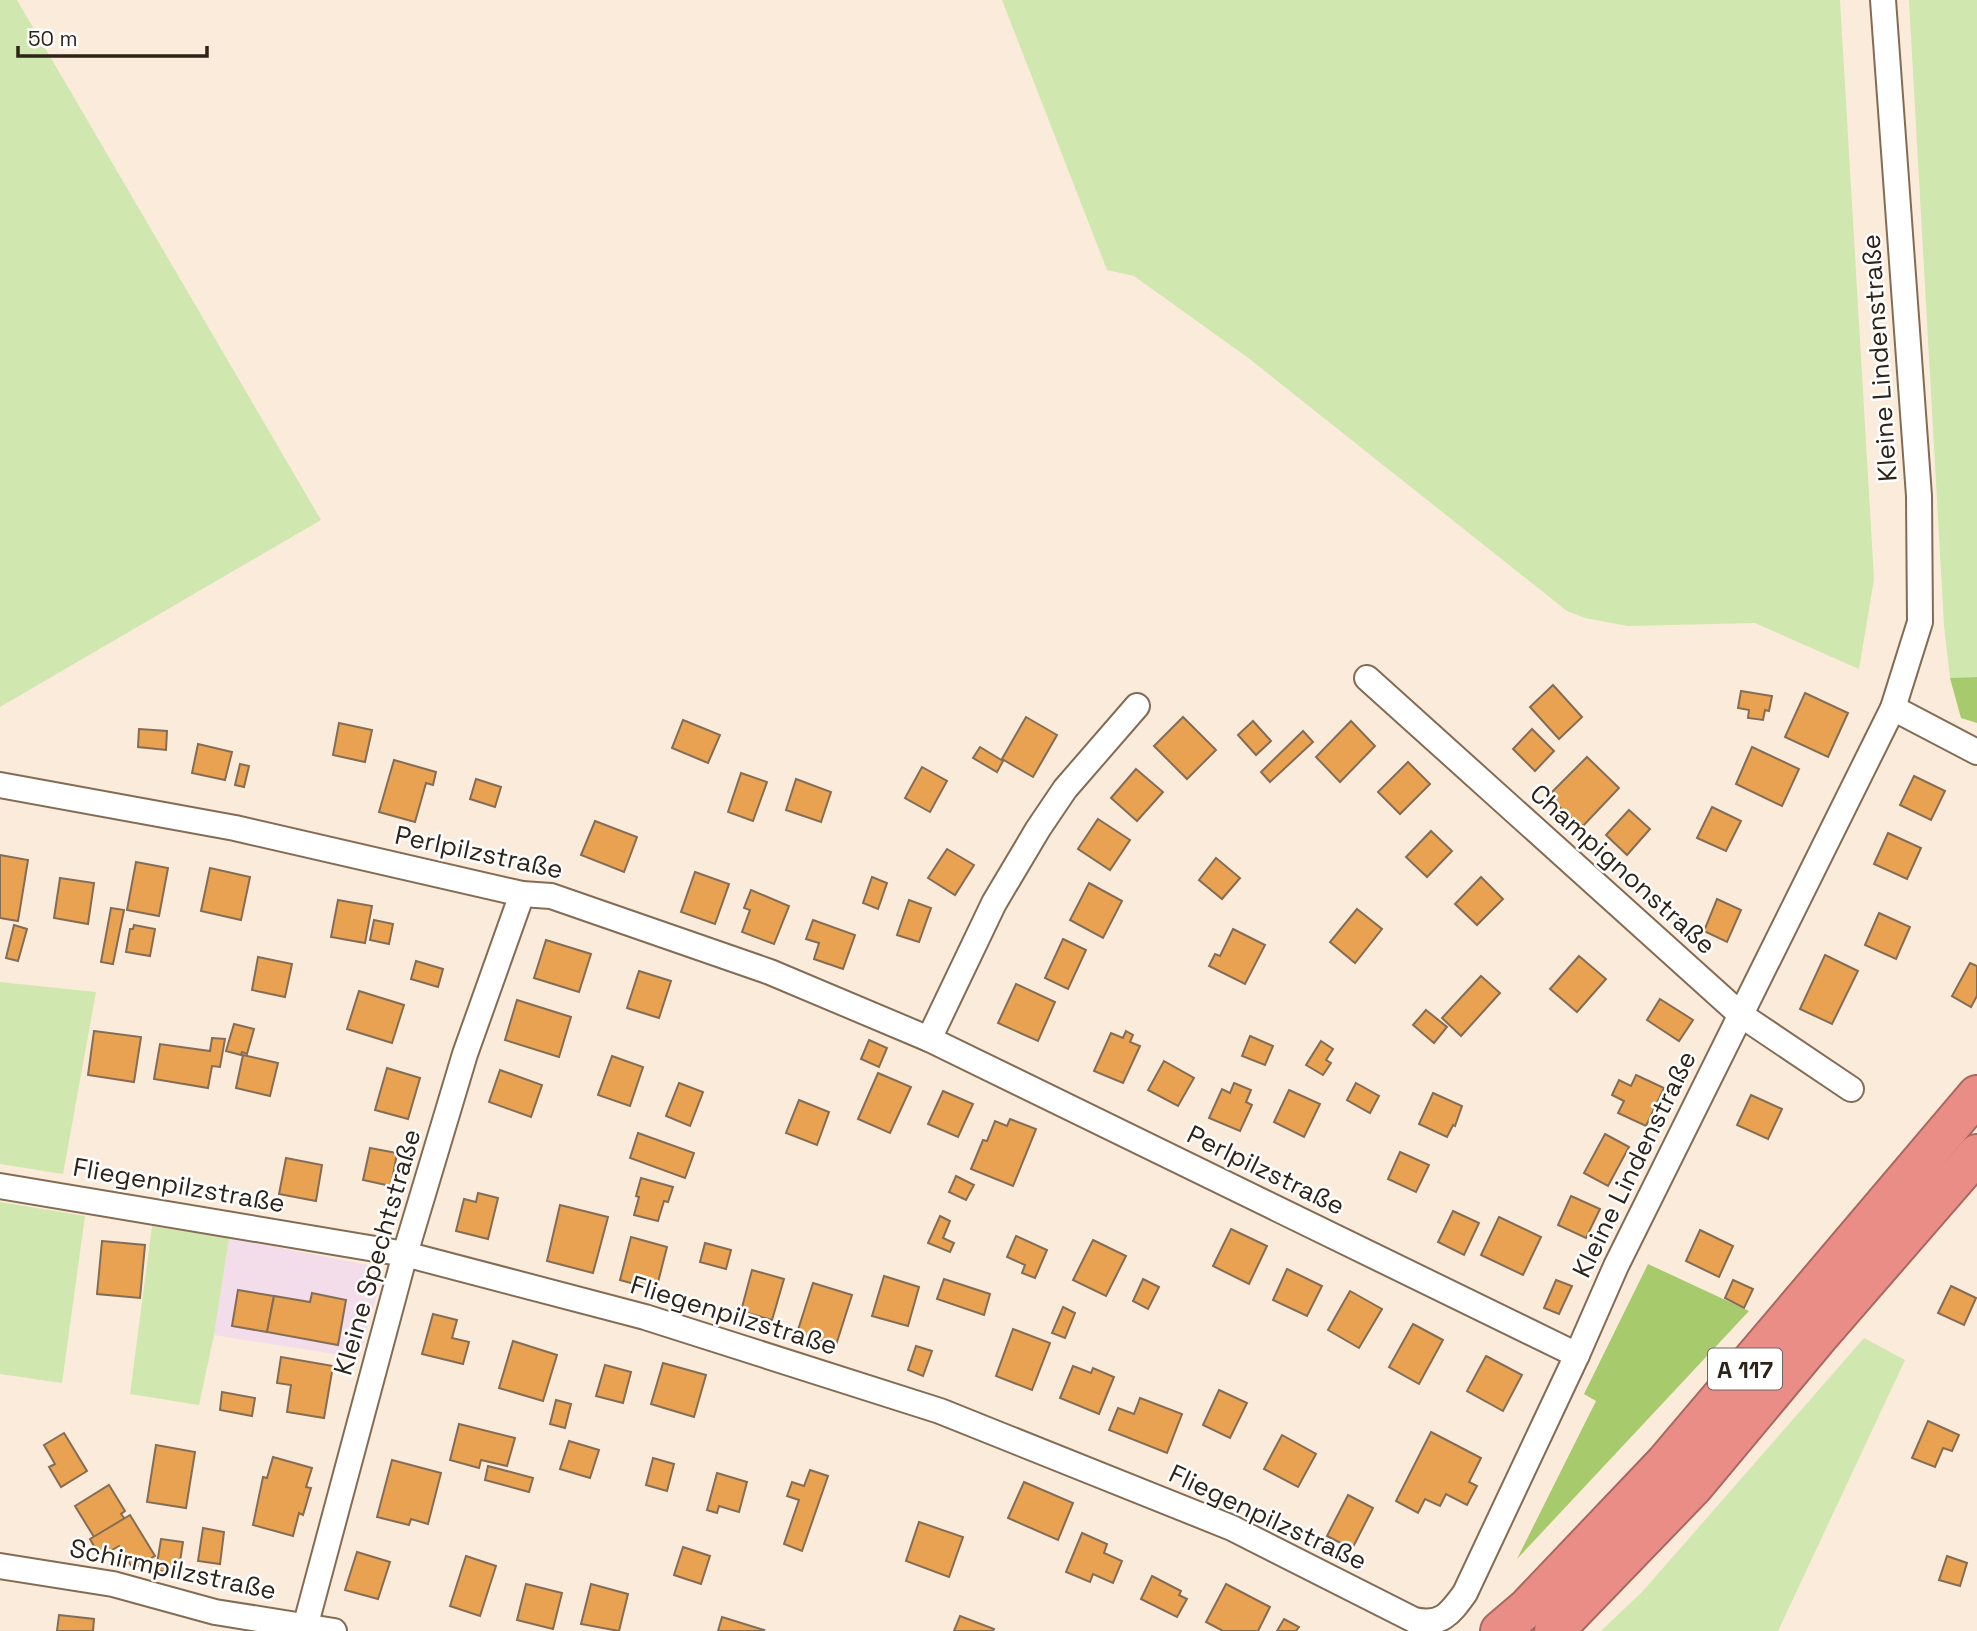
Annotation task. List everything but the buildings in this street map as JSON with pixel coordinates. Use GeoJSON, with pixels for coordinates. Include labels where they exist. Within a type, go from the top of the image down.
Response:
{"type":"FeatureCollection","features":[{"type":"Feature","properties":{"kind":"highway","name":"A 117"},"geometry":{"type":"LineString","coordinates":[[1500,1631],[1527,1608],[1665,1463],[1977,1095]]}},
{"type":"Feature","properties":{"kind":"highway","name":"A 117"},"geometry":{"type":"LineString","coordinates":[[1554,1631],[1693,1488],[1819,1336],[1977,1154]]}},
{"type":"Feature","properties":{"kind":"street","name":"Kleine Lindenstraße"},"geometry":{"type":"LineString","coordinates":[[1414,1620],[1430,1623],[1441,1619],[1453,1610],[1465,1593],[1616,1266],[1893,708],[1920,622],[1918,482],[1883,0]]}},
{"type":"Feature","properties":{"kind":"street","name":"Champignonstraße"},"geometry":{"type":"LineString","coordinates":[[1367,678],[1741,1015],[1851,1089]]}},
{"type":"Feature","properties":{"kind":"street"},"geometry":{"type":"LineString","coordinates":[[929,1039],[994,903],[1038,829],[1065,789],[1137,705]]}},
{"type":"Feature","properties":{"kind":"street"},"geometry":{"type":"LineString","coordinates":[[1893,708],[1977,752]]}},
{"type":"Feature","properties":{"kind":"street","name":"Perlpilzstraße"},"geometry":{"type":"LineString","coordinates":[[0,785],[235,828],[522,894],[551,896],[770,972],[929,1039],[1577,1355]]}},
{"type":"Feature","properties":{"kind":"street","name":"Kleine Spechtstraße"},"geometry":{"type":"LineString","coordinates":[[305,1628],[405,1254],[465,1054],[522,894]]}},
{"type":"Feature","properties":{"kind":"street","name":"Fliegenpilzstraße"},"geometry":{"type":"LineString","coordinates":[[0,1186],[405,1254],[645,1317],[940,1411],[1232,1528],[1414,1620]]}},
{"type":"Feature","properties":{"kind":"street","name":"Schirmpilzstraße"},"geometry":{"type":"LineString","coordinates":[[0,1566],[113,1584],[215,1612],[334,1631]]}},
{"type":"Feature","properties":{"kind":"shaded area"},"geometry":{"type":"Polygon","coordinates":[[[229,1238],[373,1266],[382,1277],[359,1358],[214,1335],[229,1238]]]}},
{"type":"Feature","properties":{"kind":"green space"},"geometry":{"type":"Polygon","coordinates":[[[0,0],[17,0],[321,520],[0,707],[0,0]]]}},
{"type":"Feature","properties":{"kind":"green space"},"geometry":{"type":"Polygon","coordinates":[[[1002,0],[1840,0],[1874,579],[1859,669],[1755,623],[1628,626],[1585,618],[1567,611],[1247,357],[1134,276],[1107,270],[1002,0]]]}},
{"type":"Feature","properties":{"kind":"green space"},"geometry":{"type":"Polygon","coordinates":[[[1909,0],[1977,0],[1977,677],[1950,678],[1944,625],[1909,0]]]}},
{"type":"Feature","properties":{"kind":"green space"},"geometry":{"type":"Polygon","coordinates":[[[1977,677],[1977,723],[1961,718],[1950,678],[1977,677]]]}},
{"type":"Feature","properties":{"kind":"green space"},"geometry":{"type":"Polygon","coordinates":[[[0,982],[96,992],[63,1174],[0,1164],[0,982]]]}},
{"type":"Feature","properties":{"kind":"green space"},"geometry":{"type":"Polygon","coordinates":[[[0,1202],[85,1216],[62,1383],[0,1374],[0,1202]]]}},
{"type":"Feature","properties":{"kind":"green space"},"geometry":{"type":"Polygon","coordinates":[[[152,1226],[229,1238],[214,1335],[199,1405],[130,1394],[152,1226]]]}},
{"type":"Feature","properties":{"kind":"green space"},"geometry":{"type":"Polygon","coordinates":[[[1648,1264],[1749,1311],[1517,1559],[1596,1401],[1584,1394],[1648,1264]]]}},
{"type":"Feature","properties":{"kind":"green space"},"geometry":{"type":"Polygon","coordinates":[[[1864,1338],[1905,1360],[1778,1631],[1601,1631],[1643,1591],[1864,1338]]]}}]}
